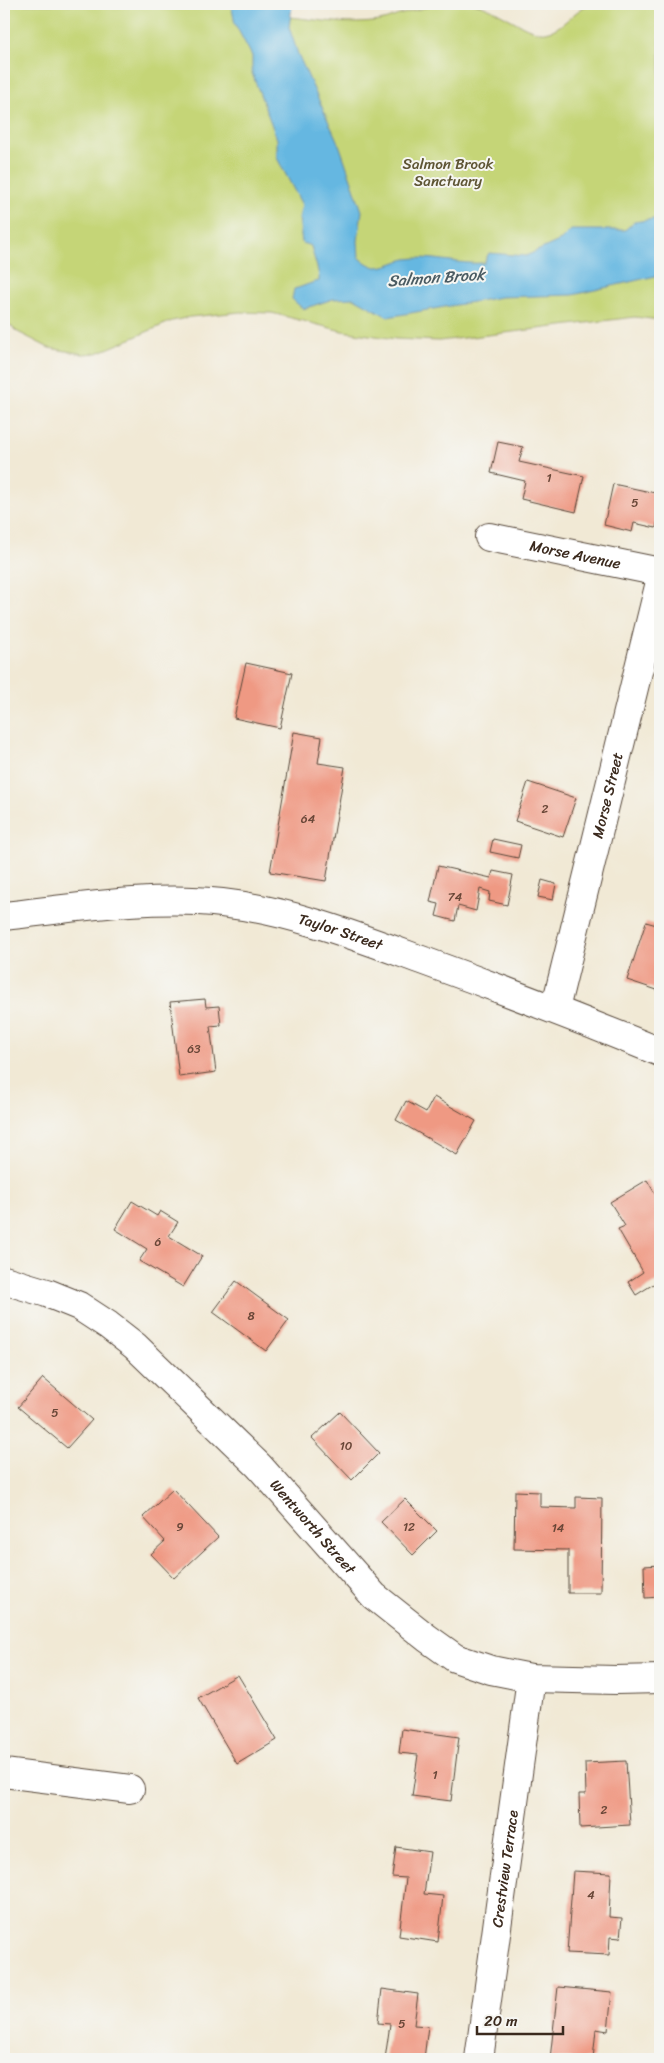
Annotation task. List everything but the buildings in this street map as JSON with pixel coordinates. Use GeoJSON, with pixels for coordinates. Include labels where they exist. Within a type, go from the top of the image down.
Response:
{"type":"FeatureCollection","features":[{"type":"Feature","properties":{"kind":"street","name":"Morse Avenue"},"geometry":{"type":"LineString","coordinates":[[489,537],[660,572]]}},
{"type":"Feature","properties":{"kind":"street","name":"Morse Street"},"geometry":{"type":"LineString","coordinates":[[555,1008],[660,582]]}},
{"type":"Feature","properties":{"kind":"street","name":"Taylor Street"},"geometry":{"type":"LineString","coordinates":[[4,916],[124,903],[175,901],[221,903],[264,910],[309,921],[357,937],[555,1008],[660,1052]]}},
{"type":"Feature","properties":{"kind":"street","name":"Wentworth Street"},"geometry":{"type":"LineString","coordinates":[[4,1280],[47,1293],[79,1306],[136,1346],[258,1466],[374,1596],[455,1658],[491,1670],[531,1678],[660,1679]]}},
{"type":"Feature","properties":{"kind":"street","name":"Crestview Terrace"},"geometry":{"type":"LineString","coordinates":[[480,2059],[531,1678]]}},
{"type":"Feature","properties":{"kind":"street"},"geometry":{"type":"LineString","coordinates":[[4,1773],[130,1789]]}},
{"type":"Feature","properties":{"kind":"green space","name":"Salmon Brook Sanctuary"},"geometry":{"type":"Polygon","coordinates":[[[468,3],[485,6],[522,26],[539,32],[546,32],[563,24],[579,10],[590,4],[660,4],[660,320],[635,317],[439,341],[396,339],[342,331],[272,313],[240,312],[190,317],[172,321],[97,353],[83,354],[49,348],[16,331],[4,319],[4,4],[277,4],[289,17],[358,23],[380,21],[432,6],[468,3]]]}},
{"type":"Feature","properties":{"kind":"water","name":"Salmon Brook"},"geometry":{"type":"Polygon","coordinates":[[[231,4],[290,4],[292,6],[289,27],[298,54],[340,147],[362,211],[358,241],[359,258],[376,267],[416,258],[484,263],[489,253],[526,256],[561,240],[571,230],[625,230],[634,222],[660,218],[660,275],[573,295],[501,297],[388,317],[354,298],[333,299],[303,309],[292,299],[294,289],[319,281],[319,278],[311,246],[302,243],[299,218],[302,205],[277,158],[277,139],[252,73],[252,56],[235,24],[231,4]]]}}]}
